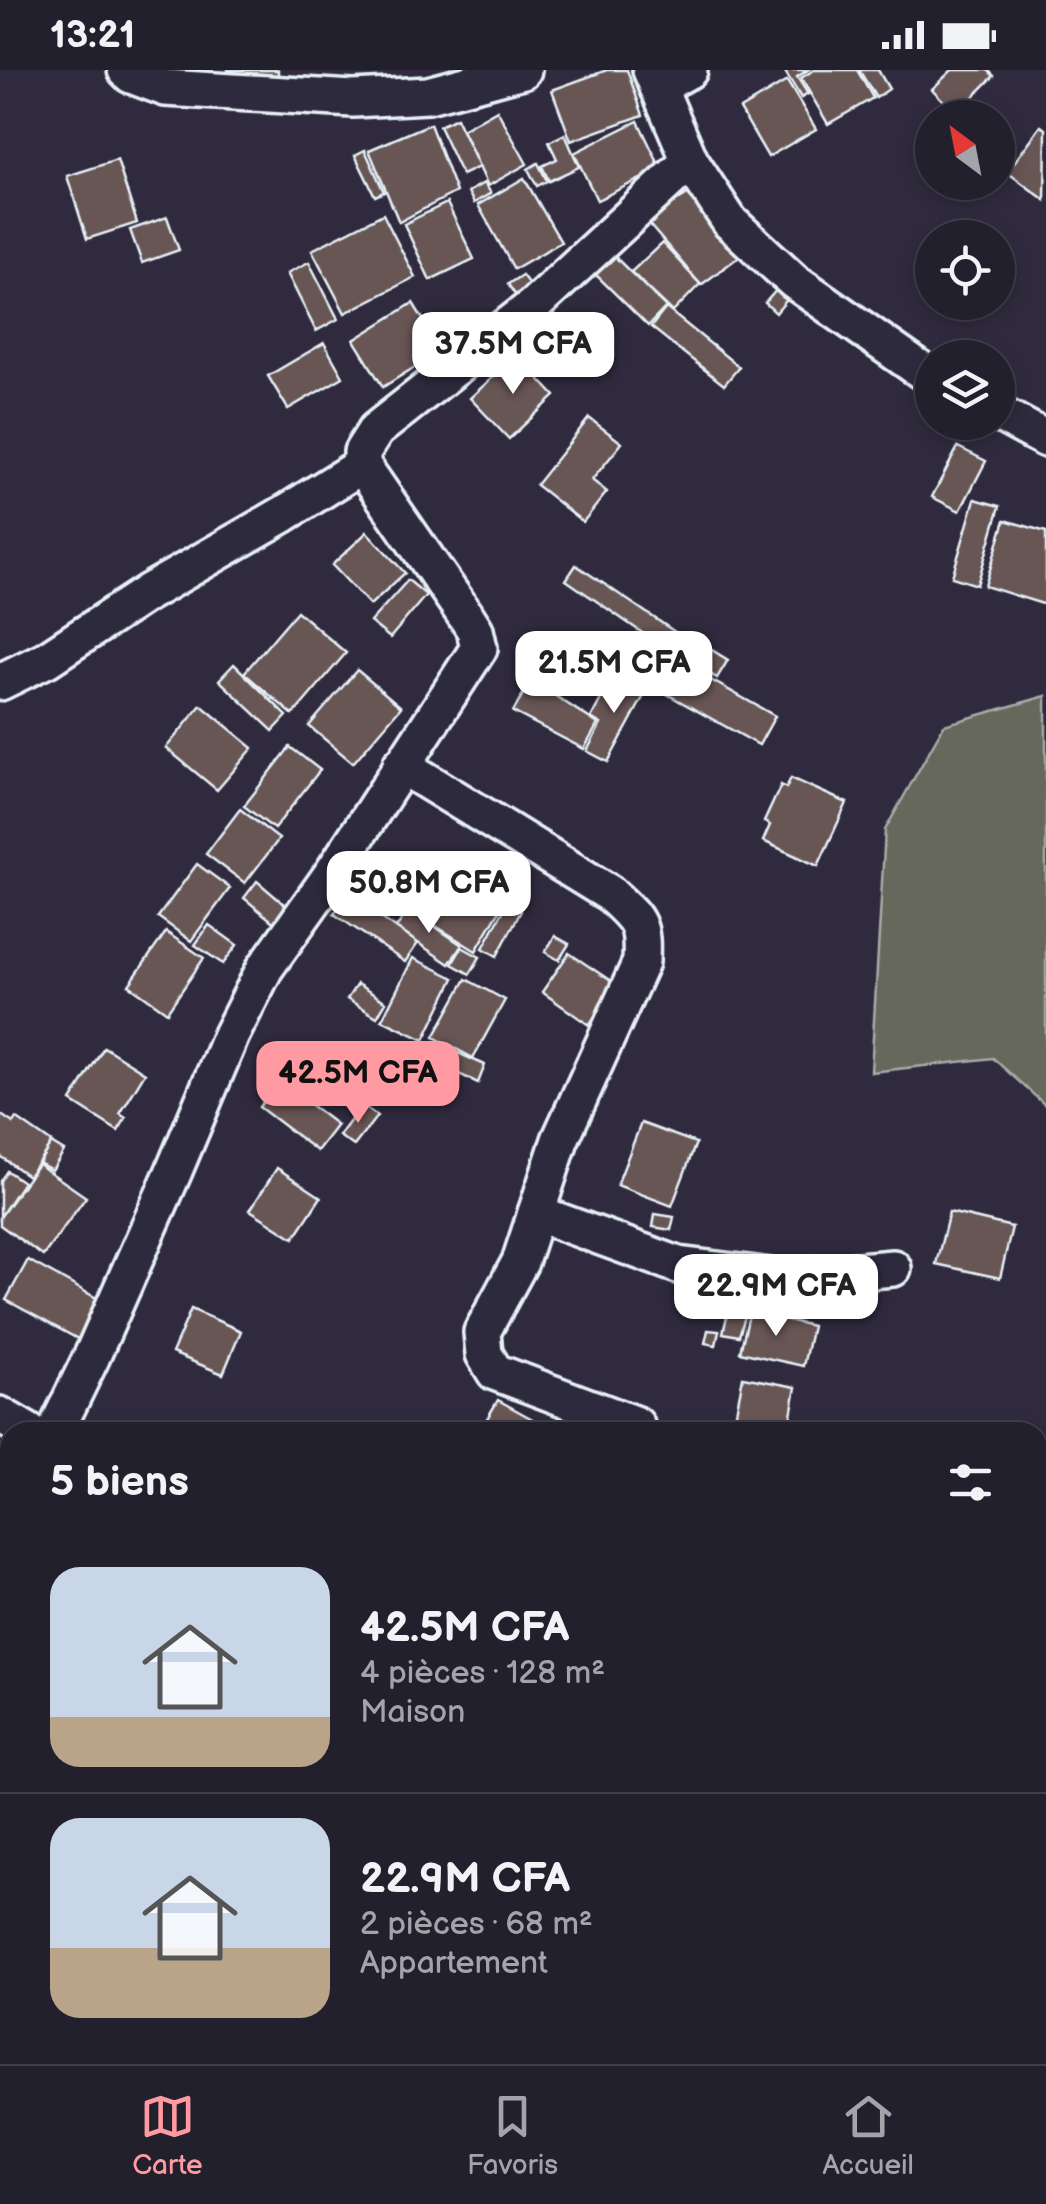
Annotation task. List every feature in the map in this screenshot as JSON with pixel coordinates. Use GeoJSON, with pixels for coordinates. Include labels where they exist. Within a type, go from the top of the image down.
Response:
{"type":"FeatureCollection","features":[{"type":"Feature","properties":{"kind":"street"},"geometry":{"type":"LineString","coordinates":[[126,70],[165,88],[352,98],[428,95],[523,70]]}},
{"type":"Feature","properties":{"kind":"street"},"geometry":{"type":"LineString","coordinates":[[666,75],[690,161],[730,222],[794,281],[915,366]]}},
{"type":"Feature","properties":{"kind":"street"},"geometry":{"type":"LineString","coordinates":[[60,1422],[174,1173],[231,1034],[265,968],[332,874],[479,648],[475,630],[362,465],[362,452],[376,430],[532,307],[690,161]]}},
{"type":"Feature","properties":{"kind":"street"},"geometry":{"type":"LineString","coordinates":[[1015,422],[1046,439]]}},
{"type":"Feature","properties":{"kind":"street"},"geometry":{"type":"LineString","coordinates":[[0,682],[47,659],[147,593],[362,465]]}},
{"type":"Feature","properties":{"kind":"street"},"geometry":{"type":"LineString","coordinates":[[401,765],[609,893],[633,916],[642,934],[642,962],[560,1140],[520,1262],[482,1332],[484,1354],[495,1372],[626,1422]]}},
{"type":"Feature","properties":{"kind":"street"},"geometry":{"type":"LineString","coordinates":[[536,1213],[678,1265],[779,1278],[893,1268]]}},
{"type":"Feature","properties":{"kind":"green space"},"geometry":{"type":"Polygon","coordinates":[[[1046,696],[1046,1106],[993,1058],[871,1072],[885,830],[944,725],[1046,696]]]}},
{"type":"Feature","properties":{"kind":"building"},"geometry":{"type":"Polygon","coordinates":[[[228,70],[278,70],[278,81],[227,79],[228,70]]]}},
{"type":"Feature","properties":{"kind":"building"},"geometry":{"type":"Polygon","coordinates":[[[607,70],[627,70],[643,115],[571,141],[552,90],[607,70]]]}},
{"type":"Feature","properties":{"kind":"building"},"geometry":{"type":"Polygon","coordinates":[[[784,70],[808,70],[797,77],[808,94],[801,98],[784,70]]]}},
{"type":"Feature","properties":{"kind":"building"},"geometry":{"type":"Polygon","coordinates":[[[814,70],[857,70],[873,98],[828,124],[801,78],[814,70]]]}},
{"type":"Feature","properties":{"kind":"building"},"geometry":{"type":"Polygon","coordinates":[[[859,70],[878,70],[889,89],[876,98],[859,70]]]}},
{"type":"Feature","properties":{"kind":"building"},"geometry":{"type":"Polygon","coordinates":[[[952,70],[988,70],[994,76],[970,100],[943,100],[932,89],[952,70]]]}},
{"type":"Feature","properties":{"kind":"building"},"geometry":{"type":"Polygon","coordinates":[[[787,81],[816,129],[768,157],[740,109],[787,81]]]}},
{"type":"Feature","properties":{"kind":"building"},"geometry":{"type":"Polygon","coordinates":[[[497,110],[527,164],[488,186],[462,130],[497,110]]]}},
{"type":"Feature","properties":{"kind":"building"},"geometry":{"type":"Polygon","coordinates":[[[456,118],[479,167],[462,175],[439,126],[456,118]]]}},
{"type":"Feature","properties":{"kind":"building"},"geometry":{"type":"Polygon","coordinates":[[[638,121],[661,169],[597,200],[574,153],[638,121]]]}},
{"type":"Feature","properties":{"kind":"building"},"geometry":{"type":"Polygon","coordinates":[[[430,124],[456,192],[399,222],[369,150],[430,124]]]}},
{"type":"Feature","properties":{"kind":"building"},"geometry":{"type":"Polygon","coordinates":[[[1041,126],[1046,129],[1045,200],[1015,178],[1015,161],[1041,126]]]}},
{"type":"Feature","properties":{"kind":"building"},"geometry":{"type":"Polygon","coordinates":[[[565,134],[579,167],[549,181],[542,166],[557,159],[549,142],[565,134]]]}},
{"type":"Feature","properties":{"kind":"building"},"geometry":{"type":"Polygon","coordinates":[[[365,150],[384,192],[375,196],[355,155],[365,150]]]}},
{"type":"Feature","properties":{"kind":"building"},"geometry":{"type":"Polygon","coordinates":[[[117,160],[137,223],[87,239],[67,176],[117,160]]]}},
{"type":"Feature","properties":{"kind":"building"},"geometry":{"type":"Polygon","coordinates":[[[538,163],[547,181],[537,186],[528,169],[538,163]]]}},
{"type":"Feature","properties":{"kind":"building"},"geometry":{"type":"Polygon","coordinates":[[[524,178],[561,242],[514,269],[478,205],[524,178]]]}},
{"type":"Feature","properties":{"kind":"building"},"geometry":{"type":"Polygon","coordinates":[[[484,183],[491,193],[474,203],[468,192],[484,183]]]}},
{"type":"Feature","properties":{"kind":"building"},"geometry":{"type":"Polygon","coordinates":[[[693,190],[740,256],[701,285],[647,222],[693,190]]]}},
{"type":"Feature","properties":{"kind":"building"},"geometry":{"type":"Polygon","coordinates":[[[447,203],[474,259],[430,280],[404,224],[447,203]]]}},
{"type":"Feature","properties":{"kind":"building"},"geometry":{"type":"Polygon","coordinates":[[[383,214],[415,277],[345,313],[312,250],[383,214]]]}},
{"type":"Feature","properties":{"kind":"building"},"geometry":{"type":"Polygon","coordinates":[[[167,217],[179,250],[142,263],[130,230],[167,217]]]}},
{"type":"Feature","properties":{"kind":"building"},"geometry":{"type":"Polygon","coordinates":[[[662,243],[700,284],[673,312],[631,272],[662,243]]]}},
{"type":"Feature","properties":{"kind":"building"},"geometry":{"type":"Polygon","coordinates":[[[610,252],[666,307],[648,326],[592,271],[610,252]]]}},
{"type":"Feature","properties":{"kind":"building"},"geometry":{"type":"Polygon","coordinates":[[[309,262],[338,319],[316,331],[287,273],[309,262]]]}},
{"type":"Feature","properties":{"kind":"building"},"geometry":{"type":"Polygon","coordinates":[[[522,275],[534,291],[519,301],[508,284],[522,275]]]}},
{"type":"Feature","properties":{"kind":"building"},"geometry":{"type":"Polygon","coordinates":[[[779,287],[790,296],[776,313],[765,303],[779,287]]]}},
{"type":"Feature","properties":{"kind":"building"},"geometry":{"type":"Polygon","coordinates":[[[413,303],[442,350],[383,387],[354,340],[413,303]]]}},
{"type":"Feature","properties":{"kind":"building"},"geometry":{"type":"Polygon","coordinates":[[[666,308],[739,367],[724,385],[651,327],[666,308]]]}},
{"type":"Feature","properties":{"kind":"building"},"geometry":{"type":"Polygon","coordinates":[[[324,343],[343,377],[288,409],[268,376],[324,343]]]}},
{"type":"Feature","properties":{"kind":"building"},"geometry":{"type":"Polygon","coordinates":[[[517,355],[555,396],[509,439],[470,398],[517,355]]]}},
{"type":"Feature","properties":{"kind":"building"},"geometry":{"type":"Polygon","coordinates":[[[589,418],[622,443],[592,480],[607,492],[583,522],[536,485],[589,418]]]}},
{"type":"Feature","properties":{"kind":"building"},"geometry":{"type":"Polygon","coordinates":[[[958,447],[986,461],[960,511],[932,497],[958,447]]]}},
{"type":"Feature","properties":{"kind":"building"},"geometry":{"type":"Polygon","coordinates":[[[975,499],[1000,506],[977,585],[952,577],[975,499]]]}},
{"type":"Feature","properties":{"kind":"building"},"geometry":{"type":"Polygon","coordinates":[[[1005,520],[1046,532],[1046,605],[985,586],[1005,520]]]}},
{"type":"Feature","properties":{"kind":"building"},"geometry":{"type":"Polygon","coordinates":[[[367,532],[405,573],[370,605],[332,565],[367,532]]]}},
{"type":"Feature","properties":{"kind":"building"},"geometry":{"type":"Polygon","coordinates":[[[576,565],[678,634],[667,650],[566,580],[576,565]]]}},
{"type":"Feature","properties":{"kind":"building"},"geometry":{"type":"Polygon","coordinates":[[[408,580],[426,595],[390,638],[370,622],[408,580]]]}},
{"type":"Feature","properties":{"kind":"building"},"geometry":{"type":"Polygon","coordinates":[[[297,611],[346,653],[293,715],[244,673],[297,611]]]}},
{"type":"Feature","properties":{"kind":"building"},"geometry":{"type":"Polygon","coordinates":[[[694,639],[728,660],[717,678],[683,658],[694,639]]]}},
{"type":"Feature","properties":{"kind":"building"},"geometry":{"type":"Polygon","coordinates":[[[234,664],[287,716],[273,731],[219,680],[234,664]]]}},
{"type":"Feature","properties":{"kind":"building"},"geometry":{"type":"Polygon","coordinates":[[[684,665],[775,716],[759,745],[667,694],[684,665]]]}},
{"type":"Feature","properties":{"kind":"building"},"geometry":{"type":"Polygon","coordinates":[[[357,670],[401,707],[353,763],[309,726],[357,670]]]}},
{"type":"Feature","properties":{"kind":"building"},"geometry":{"type":"Polygon","coordinates":[[[614,674],[646,692],[608,762],[587,751],[601,724],[591,718],[614,674]]]}},
{"type":"Feature","properties":{"kind":"building"},"geometry":{"type":"Polygon","coordinates":[[[531,680],[598,724],[584,749],[513,712],[531,680]]]}},
{"type":"Feature","properties":{"kind":"building"},"geometry":{"type":"Polygon","coordinates":[[[201,705],[253,748],[217,790],[166,748],[201,705]]]}},
{"type":"Feature","properties":{"kind":"building"},"geometry":{"type":"Polygon","coordinates":[[[290,747],[320,770],[274,829],[244,806],[290,747]]]}},
{"type":"Feature","properties":{"kind":"building"},"geometry":{"type":"Polygon","coordinates":[[[791,778],[847,803],[818,866],[763,841],[770,825],[764,822],[781,785],[786,788],[791,778]]]}},
{"type":"Feature","properties":{"kind":"building"},"geometry":{"type":"Polygon","coordinates":[[[240,809],[279,839],[245,883],[206,854],[240,809]]]}},
{"type":"Feature","properties":{"kind":"building"},"geometry":{"type":"Polygon","coordinates":[[[197,864],[230,888],[191,941],[158,917],[197,864]]]}},
{"type":"Feature","properties":{"kind":"building"},"geometry":{"type":"Polygon","coordinates":[[[466,871],[508,896],[476,951],[434,925],[466,871]]]}},
{"type":"Feature","properties":{"kind":"building"},"geometry":{"type":"Polygon","coordinates":[[[257,881],[291,910],[278,926],[244,898],[257,881]]]}},
{"type":"Feature","properties":{"kind":"building"},"geometry":{"type":"Polygon","coordinates":[[[347,895],[418,943],[405,962],[334,914],[347,895]]]}},
{"type":"Feature","properties":{"kind":"building"},"geometry":{"type":"Polygon","coordinates":[[[507,904],[521,911],[497,956],[483,948],[507,904]]]}},
{"type":"Feature","properties":{"kind":"building"},"geometry":{"type":"Polygon","coordinates":[[[409,909],[462,945],[449,964],[396,928],[409,909]]]}},
{"type":"Feature","properties":{"kind":"building"},"geometry":{"type":"Polygon","coordinates":[[[209,925],[237,945],[223,964],[195,945],[209,925]]]}},
{"type":"Feature","properties":{"kind":"building"},"geometry":{"type":"Polygon","coordinates":[[[166,932],[204,958],[167,1012],[129,985],[166,932]]]}},
{"type":"Feature","properties":{"kind":"building"},"geometry":{"type":"Polygon","coordinates":[[[555,936],[569,944],[559,960],[545,952],[555,936]]]}},
{"type":"Feature","properties":{"kind":"building"},"geometry":{"type":"Polygon","coordinates":[[[462,947],[480,957],[470,974],[452,964],[462,947]]]}},
{"type":"Feature","properties":{"kind":"building"},"geometry":{"type":"Polygon","coordinates":[[[569,953],[617,985],[589,1025],[542,992],[569,953]]]}},
{"type":"Feature","properties":{"kind":"building"},"geometry":{"type":"Polygon","coordinates":[[[413,958],[454,978],[424,1040],[382,1020],[413,958]]]}},
{"type":"Feature","properties":{"kind":"building"},"geometry":{"type":"Polygon","coordinates":[[[466,979],[505,1000],[473,1058],[434,1037],[466,979]]]}},
{"type":"Feature","properties":{"kind":"building"},"geometry":{"type":"Polygon","coordinates":[[[357,984],[386,1002],[377,1017],[347,999],[357,984]]]}},
{"type":"Feature","properties":{"kind":"building"},"geometry":{"type":"Polygon","coordinates":[[[104,1047],[145,1073],[120,1114],[126,1118],[118,1131],[71,1101],[104,1047]]]}},
{"type":"Feature","properties":{"kind":"building"},"geometry":{"type":"Polygon","coordinates":[[[458,1053],[485,1065],[478,1083],[450,1070],[458,1053]]]}},
{"type":"Feature","properties":{"kind":"building"},"geometry":{"type":"Polygon","coordinates":[[[279,1081],[337,1125],[317,1151],[259,1107],[279,1081]]]}},
{"type":"Feature","properties":{"kind":"building"},"geometry":{"type":"Polygon","coordinates":[[[362,1105],[377,1116],[354,1146],[339,1136],[362,1105]]]}},
{"type":"Feature","properties":{"kind":"building"},"geometry":{"type":"Polygon","coordinates":[[[0,1114],[13,1123],[16,1118],[52,1143],[28,1176],[0,1156],[0,1114]]]}},
{"type":"Feature","properties":{"kind":"building"},"geometry":{"type":"Polygon","coordinates":[[[641,1123],[696,1143],[672,1206],[617,1185],[641,1123]]]}},
{"type":"Feature","properties":{"kind":"building"},"geometry":{"type":"Polygon","coordinates":[[[51,1143],[64,1151],[52,1170],[39,1163],[51,1143]]]}},
{"type":"Feature","properties":{"kind":"building"},"geometry":{"type":"Polygon","coordinates":[[[38,1164],[86,1197],[43,1256],[0,1225],[0,1217],[38,1164]]]}},
{"type":"Feature","properties":{"kind":"building"},"geometry":{"type":"Polygon","coordinates":[[[277,1168],[321,1197],[294,1238],[250,1210],[277,1168]]]}},
{"type":"Feature","properties":{"kind":"building"},"geometry":{"type":"Polygon","coordinates":[[[7,1171],[23,1182],[0,1217],[0,1181],[7,1171]]]}},
{"type":"Feature","properties":{"kind":"building"},"geometry":{"type":"Polygon","coordinates":[[[949,1212],[1012,1227],[1000,1278],[936,1264],[949,1212]]]}},
{"type":"Feature","properties":{"kind":"building"},"geometry":{"type":"Polygon","coordinates":[[[655,1214],[674,1217],[671,1230],[653,1227],[655,1214]]]}},
{"type":"Feature","properties":{"kind":"building"},"geometry":{"type":"Polygon","coordinates":[[[28,1260],[100,1300],[78,1339],[6,1300],[28,1260]]]}},
{"type":"Feature","properties":{"kind":"building"},"geometry":{"type":"Polygon","coordinates":[[[191,1309],[241,1331],[223,1374],[172,1353],[191,1309]]]}},
{"type":"Feature","properties":{"kind":"building"},"geometry":{"type":"Polygon","coordinates":[[[750,1311],[812,1326],[803,1366],[740,1352],[750,1311]]]}},
{"type":"Feature","properties":{"kind":"building"},"geometry":{"type":"Polygon","coordinates":[[[728,1312],[745,1316],[739,1336],[723,1333],[728,1312]]]}},
{"type":"Feature","properties":{"kind":"building"},"geometry":{"type":"Polygon","coordinates":[[[708,1330],[719,1331],[716,1345],[705,1343],[708,1330]]]}},
{"type":"Feature","properties":{"kind":"building"},"geometry":{"type":"Polygon","coordinates":[[[743,1377],[796,1387],[790,1422],[734,1422],[743,1377]]]}},
{"type":"Feature","properties":{"kind":"building"},"geometry":{"type":"Polygon","coordinates":[[[498,1400],[538,1422],[485,1422],[498,1400]]]}}]}
